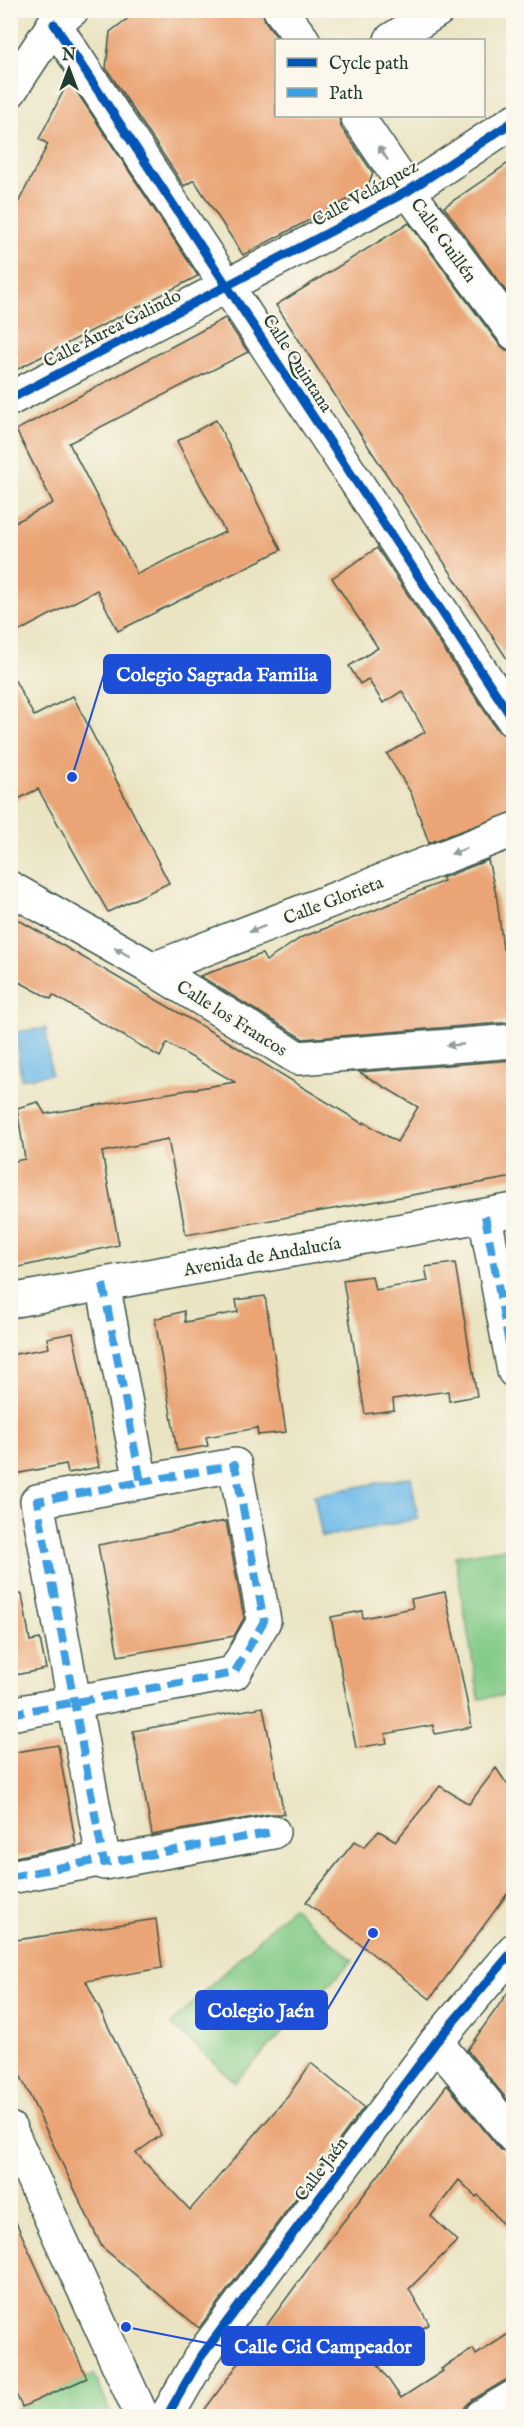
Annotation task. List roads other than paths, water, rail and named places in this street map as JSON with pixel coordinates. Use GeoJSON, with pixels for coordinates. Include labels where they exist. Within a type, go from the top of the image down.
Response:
{"type":"FeatureCollection","features":[{"type":"Feature","properties":{"kind":"street"},"geometry":{"type":"LineString","coordinates":[[280,10],[302,39]]}},
{"type":"Feature","properties":{"kind":"street"},"geometry":{"type":"LineString","coordinates":[[393,39],[438,10]]}},
{"type":"Feature","properties":{"kind":"street"},"geometry":{"type":"LineString","coordinates":[[10,91],[63,17]]}},
{"type":"Feature","properties":{"kind":"street","name":"Calle Quintana"},"geometry":{"type":"LineString","coordinates":[[63,17],[228,286],[513,721]]}},
{"type":"Feature","properties":{"kind":"street","name":"Calle Guillén"},"geometry":{"type":"LineString","coordinates":[[358,117],[408,191],[513,333]]}},
{"type":"Feature","properties":{"kind":"street","name":"Calle Velázquez"},"geometry":{"type":"LineString","coordinates":[[228,286],[408,191],[513,121]]}},
{"type":"Feature","properties":{"kind":"street","name":"Calle Áurea Galindo"},"geometry":{"type":"LineString","coordinates":[[10,399],[228,286]]}},
{"type":"Feature","properties":{"kind":"street","name":"Calle Glorieta"},"geometry":{"type":"LineString","coordinates":[[153,969],[513,830]]}},
{"type":"Feature","properties":{"kind":"street","name":"Calle los Francos"},"geometry":{"type":"LineString","coordinates":[[10,888],[153,969],[298,1058],[513,1041]]}},
{"type":"Feature","properties":{"kind":"street"},"geometry":{"type":"LineString","coordinates":[[499,1213],[513,1371]]}},
{"type":"Feature","properties":{"kind":"street","name":"Avenida de Andalucía"},"geometry":{"type":"LineString","coordinates":[[10,1301],[499,1213]]}},
{"type":"Feature","properties":{"kind":"street"},"geometry":{"type":"LineString","coordinates":[[103,1284],[141,1482]]}},
{"type":"Feature","properties":{"kind":"street"},"geometry":{"type":"LineString","coordinates":[[10,1714],[75,1703],[234,1673],[264,1621],[235,1465],[37,1501],[75,1703],[104,1859],[104,1863],[273,1833]]}},
{"type":"Feature","properties":{"kind":"street"},"geometry":{"type":"LineString","coordinates":[[10,1877],[104,1859]]}},
{"type":"Feature","properties":{"kind":"street","name":"Calle Jaén"},"geometry":{"type":"LineString","coordinates":[[167,2416],[200,2358],[436,2042],[513,1950]]}},
{"type":"Feature","properties":{"kind":"street"},"geometry":{"type":"LineString","coordinates":[[436,2042],[513,2137]]}},
{"type":"Feature","properties":{"kind":"street"},"geometry":{"type":"LineString","coordinates":[[10,2129],[142,2416]]}},
{"type":"Feature","properties":{"kind":"street"},"geometry":{"type":"LineString","coordinates":[[482,2416],[513,2397]]}},
{"type":"Feature","properties":{"kind":"water"},"geometry":{"type":"Polygon","coordinates":[[[46,1028],[51,1074],[21,1079],[16,1032],[46,1028]]]}},
{"type":"Feature","properties":{"kind":"water"},"geometry":{"type":"Polygon","coordinates":[[[411,1477],[418,1519],[322,1537],[314,1495],[411,1477]]]}},
{"type":"Feature","properties":{"kind":"place","name":"Colegio Sagrada Familia"},"geometry":{"type":"Point","coordinates":[72,777]}},
{"type":"Feature","properties":{"kind":"place","name":"Colegio Jaén"},"geometry":{"type":"Point","coordinates":[373,1933]}},
{"type":"Feature","properties":{"kind":"place","name":"Calle Cid Campeador"},"geometry":{"type":"Point","coordinates":[126,2327]}}]}
